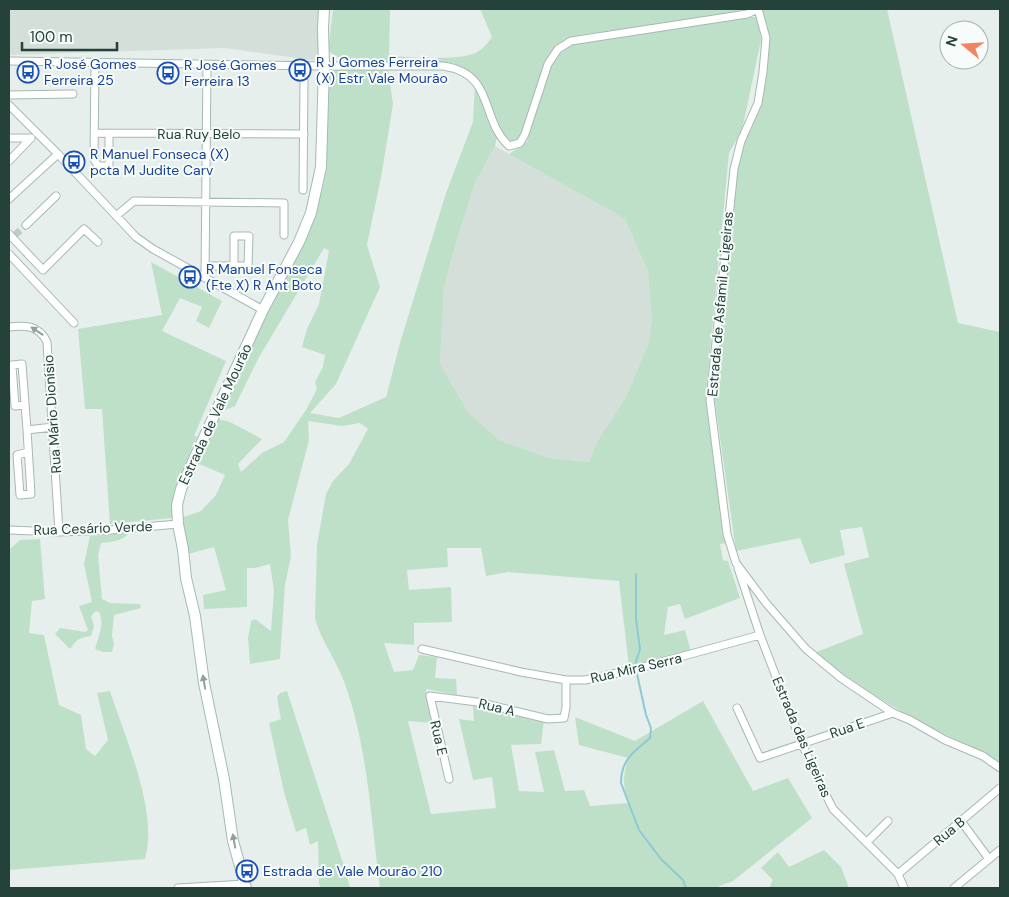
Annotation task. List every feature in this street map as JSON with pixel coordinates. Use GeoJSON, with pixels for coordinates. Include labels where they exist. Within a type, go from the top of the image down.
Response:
{"type":"FeatureCollection","features":[{"type":"Feature","properties":{"kind":"street","name":"Estrada de Vale Mourão"},"geometry":{"type":"LineString","coordinates":[[246,886],[233,841],[224,779],[204,683],[186,578],[184,549],[178,524],[177,505],[181,489],[263,310],[306,229],[315,199],[321,167],[324,66],[322,29],[324,9]]}},
{"type":"Feature","properties":{"kind":"street"},"geometry":{"type":"LineString","coordinates":[[9,61],[444,66],[456,68],[467,73],[478,83],[501,138],[509,146],[520,143],[525,134],[548,64],[558,49],[571,41],[747,14],[758,9]]}},
{"type":"Feature","properties":{"kind":"street","name":"Estrada de Asfamil e Ligeiras"},"geometry":{"type":"LineString","coordinates":[[758,9],[766,38],[763,72],[758,103],[741,141],[734,169],[710,400],[727,534],[736,563],[766,603],[806,649],[841,678],[893,713],[910,720],[945,740],[983,756],[1000,768]]}},
{"type":"Feature","properties":{"kind":"street"},"geometry":{"type":"LineString","coordinates":[[95,63],[94,159],[98,166],[109,166],[109,133]]}},
{"type":"Feature","properties":{"kind":"street"},"geometry":{"type":"LineString","coordinates":[[204,278],[206,266],[207,64]]}},
{"type":"Feature","properties":{"kind":"street"},"geometry":{"type":"LineString","coordinates":[[303,190],[304,81]]}},
{"type":"Feature","properties":{"kind":"street"},"geometry":{"type":"LineString","coordinates":[[9,95],[73,94]]}},
{"type":"Feature","properties":{"kind":"street"},"geometry":{"type":"LineString","coordinates":[[9,105],[141,241],[263,310]]}},
{"type":"Feature","properties":{"kind":"street","name":"Rua Ruy Belo"},"geometry":{"type":"LineString","coordinates":[[95,133],[304,134]]}},
{"type":"Feature","properties":{"kind":"street"},"geometry":{"type":"LineString","coordinates":[[9,138],[31,138],[9,161]]}},
{"type":"Feature","properties":{"kind":"street"},"geometry":{"type":"LineString","coordinates":[[9,199],[58,154]]}},
{"type":"Feature","properties":{"kind":"street"},"geometry":{"type":"LineString","coordinates":[[26,225],[56,196]]}},
{"type":"Feature","properties":{"kind":"street"},"geometry":{"type":"LineString","coordinates":[[116,216],[134,201],[284,202],[284,235]]}},
{"type":"Feature","properties":{"kind":"street"},"geometry":{"type":"LineString","coordinates":[[12,236],[43,270],[84,229],[98,242]]}},
{"type":"Feature","properties":{"kind":"street"},"geometry":{"type":"LineString","coordinates":[[206,266],[234,266],[248,266],[249,236],[234,236],[234,266]]}},
{"type":"Feature","properties":{"kind":"street"},"geometry":{"type":"LineString","coordinates":[[24,250],[11,257],[74,323]]}},
{"type":"Feature","properties":{"kind":"street","name":"Rua Mário Dionísio"},"geometry":{"type":"LineString","coordinates":[[9,327],[31,326],[46,339],[59,532]]}},
{"type":"Feature","properties":{"kind":"street"},"geometry":{"type":"LineString","coordinates":[[25,405],[15,406],[12,365],[22,364],[27,430],[31,494],[20,495],[17,455],[28,452]]}},
{"type":"Feature","properties":{"kind":"street"},"geometry":{"type":"LineString","coordinates":[[27,430],[53,427]]}},
{"type":"Feature","properties":{"kind":"street","name":"Rua Cesário Verde"},"geometry":{"type":"LineString","coordinates":[[9,530],[59,532],[178,524]]}},
{"type":"Feature","properties":{"kind":"street","name":"Estrada das Ligeiras"},"geometry":{"type":"LineString","coordinates":[[736,563],[760,636],[802,744],[818,779],[834,809],[898,874],[904,888]]}},
{"type":"Feature","properties":{"kind":"street","name":"Rua Mira Serra"},"geometry":{"type":"LineString","coordinates":[[422,649],[521,672],[566,680],[585,680],[607,677],[760,636]]}},
{"type":"Feature","properties":{"kind":"street","name":"Rua A"},"geometry":{"type":"LineString","coordinates":[[430,696],[476,702],[548,719],[564,718],[566,680]]}},
{"type":"Feature","properties":{"kind":"street","name":"Rua E"},"geometry":{"type":"LineString","coordinates":[[430,696],[448,779]]}},
{"type":"Feature","properties":{"kind":"street","name":"Rua E"},"geometry":{"type":"LineString","coordinates":[[737,708],[760,758],[893,713]]}},
{"type":"Feature","properties":{"kind":"street","name":"Rua B"},"geometry":{"type":"LineString","coordinates":[[898,874],[1000,788]]}},
{"type":"Feature","properties":{"kind":"street"},"geometry":{"type":"LineString","coordinates":[[867,842],[888,821]]}},
{"type":"Feature","properties":{"kind":"street"},"geometry":{"type":"LineString","coordinates":[[961,821],[989,858]]}},
{"type":"Feature","properties":{"kind":"street"},"geometry":{"type":"LineString","coordinates":[[954,888],[1000,850]]}},
{"type":"Feature","properties":{"kind":"street"},"geometry":{"type":"LineString","coordinates":[[178,888],[246,886]]}},
{"type":"Feature","properties":{"kind":"shaded area"},"geometry":{"type":"Polygon","coordinates":[[[9,9],[322,9],[317,61],[225,48],[9,55],[9,9]]]}},
{"type":"Feature","properties":{"kind":"shaded area"},"geometry":{"type":"Polygon","coordinates":[[[495,146],[625,219],[648,272],[652,320],[648,344],[627,395],[597,442],[589,462],[549,458],[499,440],[467,411],[440,363],[444,289],[475,183],[495,146]]]}},
{"type":"Feature","properties":{"kind":"green space"},"geometry":{"type":"Polygon","coordinates":[[[333,9],[390,9],[389,56],[433,58],[468,55],[478,52],[485,46],[492,37],[480,9],[742,9],[735,13],[587,34],[565,39],[555,50],[523,133],[515,141],[509,141],[503,136],[489,101],[478,81],[460,66],[448,62],[344,61],[328,51],[333,9]]]}},
{"type":"Feature","properties":{"kind":"green space"},"geometry":{"type":"Polygon","coordinates":[[[761,9],[887,9],[958,323],[1000,332],[1000,762],[900,711],[814,653],[863,634],[844,564],[869,557],[862,527],[840,530],[845,555],[810,564],[800,538],[736,551],[714,395],[734,186],[739,157],[760,105],[769,48],[766,25],[761,9]]]}},
{"type":"Feature","properties":{"kind":"green space"},"geometry":{"type":"Polygon","coordinates":[[[756,17],[758,21],[761,40],[742,130],[729,153],[706,394],[726,543],[720,544],[723,560],[728,561],[740,598],[685,619],[680,604],[668,607],[664,635],[685,630],[691,652],[629,667],[619,581],[508,572],[486,576],[481,548],[447,548],[448,567],[407,570],[409,590],[451,587],[452,622],[414,623],[414,645],[384,643],[394,672],[413,670],[419,655],[437,657],[435,678],[456,679],[457,695],[426,689],[432,723],[408,721],[431,814],[496,808],[492,777],[473,780],[459,719],[474,721],[473,706],[489,707],[544,720],[541,744],[511,745],[519,791],[544,792],[535,752],[554,750],[565,791],[584,790],[590,806],[629,803],[624,780],[628,758],[579,745],[575,717],[635,741],[703,701],[753,791],[788,778],[812,818],[733,881],[719,886],[719,888],[380,888],[368,785],[353,709],[338,667],[321,635],[315,618],[317,545],[326,494],[333,481],[349,464],[368,429],[360,423],[342,426],[308,421],[309,440],[288,520],[291,556],[285,585],[280,659],[250,664],[248,638],[251,621],[255,619],[271,631],[274,591],[270,564],[247,568],[247,607],[204,609],[203,595],[226,590],[214,547],[188,554],[181,518],[201,511],[216,495],[225,475],[197,463],[218,419],[230,422],[262,439],[238,464],[241,472],[262,453],[284,442],[306,410],[317,389],[315,382],[323,367],[325,355],[302,347],[307,329],[319,304],[329,251],[324,248],[258,359],[235,406],[221,412],[269,307],[310,230],[324,182],[327,156],[328,79],[330,74],[335,70],[388,69],[393,104],[382,172],[367,245],[380,287],[336,384],[310,413],[339,418],[386,397],[400,343],[446,193],[473,122],[475,84],[497,137],[495,146],[475,183],[449,269],[444,289],[440,363],[467,411],[499,440],[549,458],[589,462],[597,442],[627,395],[648,344],[652,320],[648,272],[625,219],[509,154],[527,142],[550,66],[569,45],[649,31],[756,17]]]}},
{"type":"Feature","properties":{"kind":"green space"},"geometry":{"type":"Polygon","coordinates":[[[151,262],[222,301],[209,328],[196,321],[202,307],[180,298],[162,331],[226,361],[194,436],[197,436],[175,490],[172,518],[110,524],[102,409],[85,409],[78,329],[162,315],[151,262]]]}},
{"type":"Feature","properties":{"kind":"green space"},"geometry":{"type":"Polygon","coordinates":[[[129,533],[113,542],[101,543],[98,555],[102,599],[110,603],[140,604],[141,608],[114,615],[112,636],[114,644],[112,652],[103,652],[95,649],[101,621],[99,612],[96,611],[91,616],[94,626],[91,636],[84,637],[74,643],[70,649],[55,634],[60,628],[85,632],[88,630],[79,606],[92,602],[84,564],[90,536],[129,533]]]}},
{"type":"Feature","properties":{"kind":"green space"},"geometry":{"type":"Polygon","coordinates":[[[40,539],[45,599],[32,601],[29,633],[44,635],[59,705],[81,715],[86,749],[95,756],[108,740],[97,693],[110,691],[135,765],[145,804],[148,840],[145,859],[9,870],[9,550],[20,540],[40,539]]]}},
{"type":"Feature","properties":{"kind":"green space"},"geometry":{"type":"Polygon","coordinates":[[[287,691],[350,888],[321,888],[319,884],[318,841],[310,845],[306,828],[296,832],[284,792],[269,723],[281,719],[277,697],[280,693],[287,691]]]}},
{"type":"Feature","properties":{"kind":"green space"},"geometry":{"type":"Polygon","coordinates":[[[824,850],[841,867],[849,888],[769,888],[773,880],[761,868],[778,852],[789,867],[824,850]]]}},
{"type":"Feature","properties":{"kind":"waterway"},"geometry":{"type":"LineString","coordinates":[[635,665],[640,649],[636,619],[636,574]]}},
{"type":"Feature","properties":{"kind":"waterway"},"geometry":{"type":"LineString","coordinates":[[637,674],[646,715],[651,728],[650,738],[626,762],[623,768],[621,783],[639,830],[661,859],[683,880],[686,888]]}},
{"type":"Feature","properties":{"kind":"tunnel"},"geometry":{"type":"LineString","coordinates":[[15,235],[26,225]]}},
{"type":"Feature","properties":{"kind":"place","name":"R J Gomes Ferreira (X) Estr Vale Mourão"},"geometry":{"type":"Point","coordinates":[300,70]}},
{"type":"Feature","properties":{"kind":"place","name":"R José Gomes Ferreira 25"},"geometry":{"type":"Point","coordinates":[28,72]}},
{"type":"Feature","properties":{"kind":"place","name":"R José Gomes Ferreira 13"},"geometry":{"type":"Point","coordinates":[168,73]}},
{"type":"Feature","properties":{"kind":"place","name":"R Manuel Fonseca (X) pcta M Judite Carv"},"geometry":{"type":"Point","coordinates":[74,162]}},
{"type":"Feature","properties":{"kind":"place","name":"R Manuel Fonseca (Fte X) R Ant Boto"},"geometry":{"type":"Point","coordinates":[190,277]}},
{"type":"Feature","properties":{"kind":"place","name":"Estrada de Vale Mourão 210"},"geometry":{"type":"Point","coordinates":[247,871]}}]}
